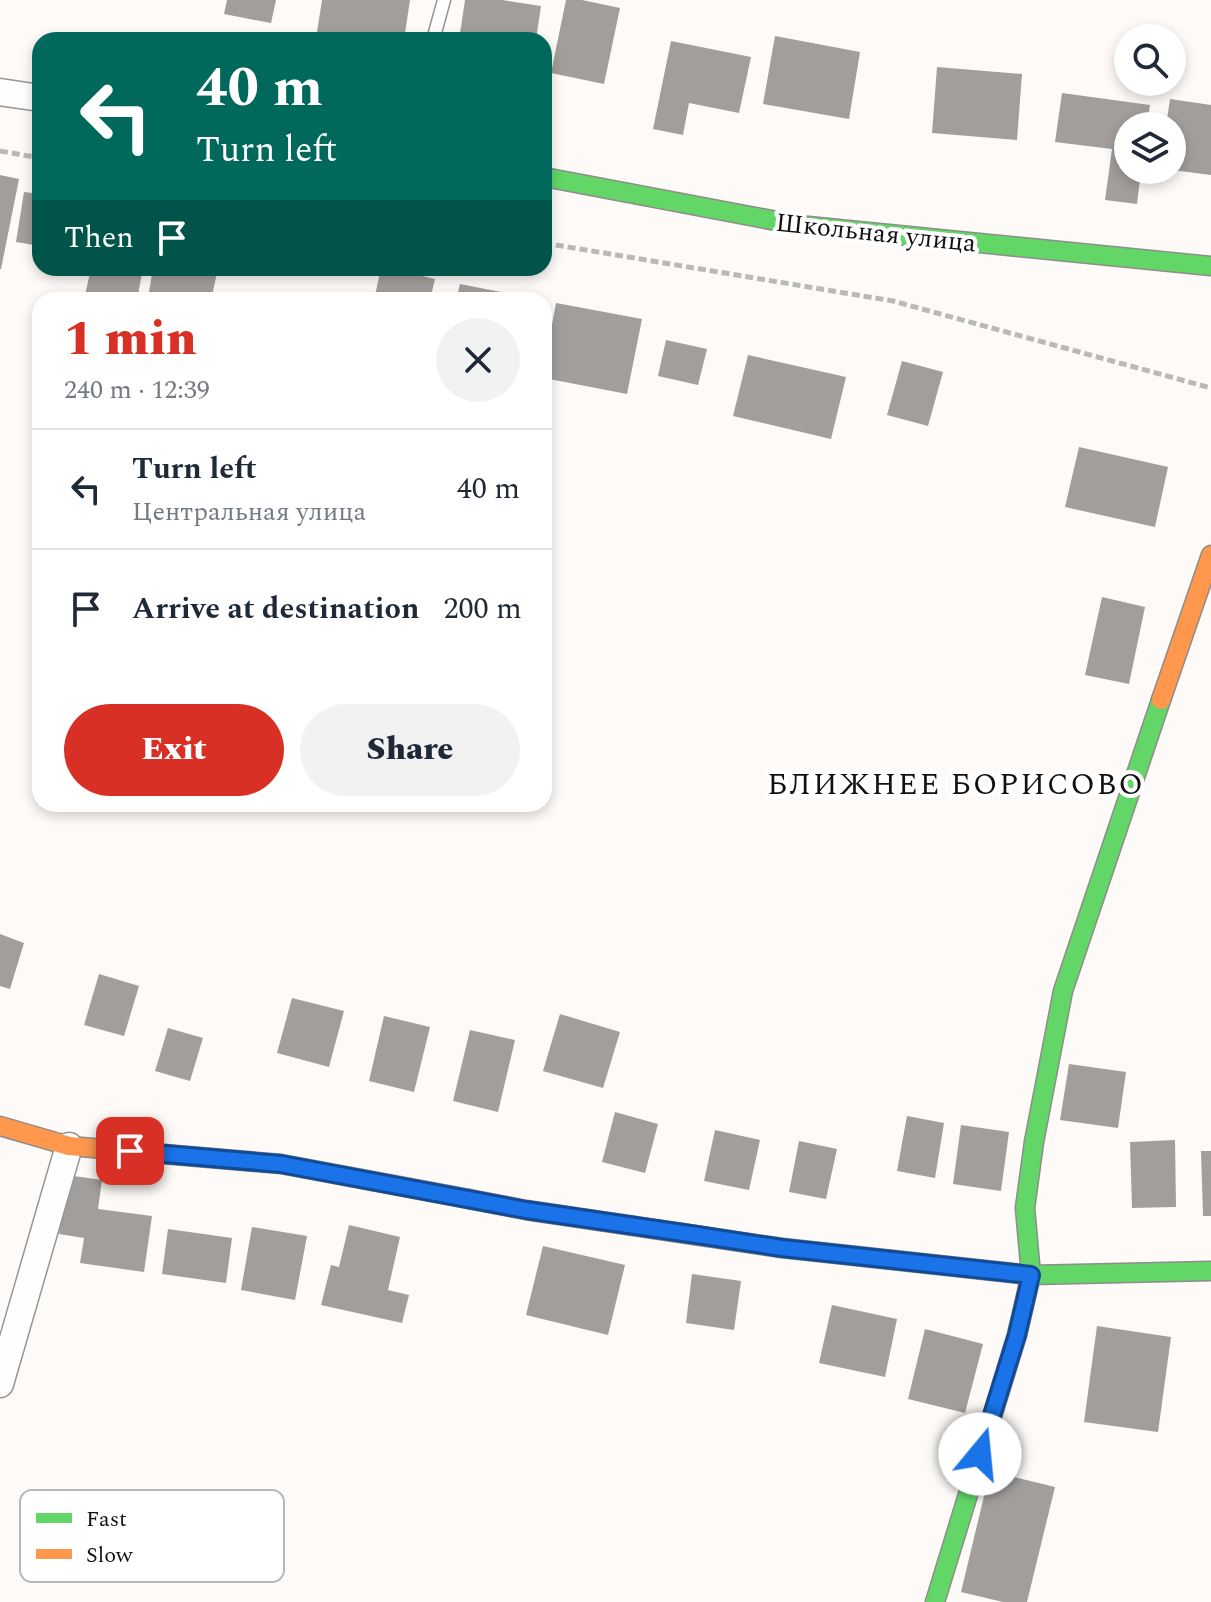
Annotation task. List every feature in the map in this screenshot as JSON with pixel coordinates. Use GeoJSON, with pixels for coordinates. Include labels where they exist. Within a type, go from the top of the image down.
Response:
{"type":"FeatureCollection","features":[{"type":"Feature","properties":{"kind":"street"},"geometry":{"type":"LineString","coordinates":[[0,92],[32,97]]}},
{"type":"Feature","properties":{"kind":"street","name":"Школьная улица"},"geometry":{"type":"LineString","coordinates":[[552,179],[798,225],[1211,266]]}},
{"type":"Feature","properties":{"kind":"street"},"geometry":{"type":"LineString","coordinates":[[935,1602],[1017,1335],[1031,1275],[1025,1208],[1034,1142],[1063,991],[1211,555]]}},
{"type":"Feature","properties":{"kind":"street"},"geometry":{"type":"LineString","coordinates":[[0,1126],[69,1146],[281,1164],[526,1210],[752,1243],[1031,1275],[1211,1271]]}},
{"type":"Feature","properties":{"kind":"street"},"geometry":{"type":"LineString","coordinates":[[0,1384],[69,1146]]}},
{"type":"Feature","properties":{"kind":"lane"},"geometry":{"type":"LineString","coordinates":[[435,32],[444,0]]}},
{"type":"Feature","properties":{"kind":"path"},"geometry":{"type":"LineString","coordinates":[[0,151],[32,157]]}},
{"type":"Feature","properties":{"kind":"path"},"geometry":{"type":"LineString","coordinates":[[552,244],[893,301],[1211,388]]}},
{"type":"Feature","properties":{"kind":"building"},"geometry":{"type":"Polygon","coordinates":[[[227,0],[276,0],[271,23],[224,14],[227,0]]]}},
{"type":"Feature","properties":{"kind":"building"},"geometry":{"type":"Polygon","coordinates":[[[322,0],[410,0],[405,32],[317,32],[322,0]]]}},
{"type":"Feature","properties":{"kind":"building"},"geometry":{"type":"Polygon","coordinates":[[[465,0],[502,0],[541,6],[537,32],[460,32],[465,0]]]}},
{"type":"Feature","properties":{"kind":"building"},"geometry":{"type":"Polygon","coordinates":[[[566,0],[620,8],[604,84],[552,73],[566,0]]]}},
{"type":"Feature","properties":{"kind":"building"},"geometry":{"type":"Polygon","coordinates":[[[775,36],[860,52],[849,119],[763,104],[775,36]]]}},
{"type":"Feature","properties":{"kind":"building"},"geometry":{"type":"Polygon","coordinates":[[[671,41],[751,57],[739,113],[689,103],[683,135],[653,129],[671,41]]]}},
{"type":"Feature","properties":{"kind":"building"},"geometry":{"type":"Polygon","coordinates":[[[937,67],[1022,74],[1017,140],[932,133],[937,67]]]}},
{"type":"Feature","properties":{"kind":"building"},"geometry":{"type":"Polygon","coordinates":[[[1062,93],[1150,105],[1149,112],[1114,112],[1114,184],[1139,184],[1137,204],[1105,200],[1112,149],[1055,142],[1062,93]]]}},
{"type":"Feature","properties":{"kind":"building"},"geometry":{"type":"Polygon","coordinates":[[[1170,99],[1211,105],[1211,175],[1186,172],[1186,112],[1168,112],[1170,99]]]}},
{"type":"Feature","properties":{"kind":"building"},"geometry":{"type":"Polygon","coordinates":[[[0,175],[19,179],[1,269],[0,269],[0,175]]]}},
{"type":"Feature","properties":{"kind":"building"},"geometry":{"type":"Polygon","coordinates":[[[24,192],[32,193],[32,245],[16,242],[24,192]]]}},
{"type":"Feature","properties":{"kind":"building"},"geometry":{"type":"Polygon","coordinates":[[[89,276],[142,276],[138,292],[86,292],[89,276]]]}},
{"type":"Feature","properties":{"kind":"building"},"geometry":{"type":"Polygon","coordinates":[[[152,276],[216,276],[213,292],[149,292],[152,276]]]}},
{"type":"Feature","properties":{"kind":"building"},"geometry":{"type":"Polygon","coordinates":[[[379,276],[435,279],[432,292],[376,292],[379,276]]]}},
{"type":"Feature","properties":{"kind":"building"},"geometry":{"type":"Polygon","coordinates":[[[460,284],[501,292],[458,292],[460,284]]]}},
{"type":"Feature","properties":{"kind":"building"},"geometry":{"type":"Polygon","coordinates":[[[556,303],[642,319],[627,394],[552,380],[552,325],[556,303]]]}},
{"type":"Feature","properties":{"kind":"building"},"geometry":{"type":"Polygon","coordinates":[[[666,340],[707,349],[698,385],[658,376],[666,340]]]}},
{"type":"Feature","properties":{"kind":"building"},"geometry":{"type":"Polygon","coordinates":[[[748,355],[846,377],[831,439],[733,416],[748,355]]]}},
{"type":"Feature","properties":{"kind":"building"},"geometry":{"type":"Polygon","coordinates":[[[902,361],[943,372],[928,426],[887,415],[902,361]]]}},
{"type":"Feature","properties":{"kind":"building"},"geometry":{"type":"Polygon","coordinates":[[[1079,447],[1168,467],[1155,527],[1065,507],[1079,447]]]}},
{"type":"Feature","properties":{"kind":"building"},"geometry":{"type":"Polygon","coordinates":[[[1102,597],[1145,607],[1129,684],[1085,675],[1102,597]]]}},
{"type":"Feature","properties":{"kind":"building"},"geometry":{"type":"Polygon","coordinates":[[[0,934],[24,943],[10,989],[0,986],[0,934]]]}},
{"type":"Feature","properties":{"kind":"building"},"geometry":{"type":"Polygon","coordinates":[[[99,974],[139,986],[124,1036],[84,1025],[99,974]]]}},
{"type":"Feature","properties":{"kind":"building"},"geometry":{"type":"Polygon","coordinates":[[[292,998],[344,1011],[329,1067],[277,1053],[292,998]]]}},
{"type":"Feature","properties":{"kind":"building"},"geometry":{"type":"Polygon","coordinates":[[[560,1014],[620,1032],[603,1088],[543,1071],[560,1014]]]}},
{"type":"Feature","properties":{"kind":"building"},"geometry":{"type":"Polygon","coordinates":[[[384,1016],[430,1027],[414,1092],[369,1081],[384,1016]]]}},
{"type":"Feature","properties":{"kind":"building"},"geometry":{"type":"Polygon","coordinates":[[[168,1028],[203,1038],[190,1081],[155,1071],[168,1028]]]}},
{"type":"Feature","properties":{"kind":"building"},"geometry":{"type":"Polygon","coordinates":[[[470,1030],[515,1040],[498,1112],[453,1101],[470,1030]]]}},
{"type":"Feature","properties":{"kind":"building"},"geometry":{"type":"Polygon","coordinates":[[[1069,1064],[1126,1072],[1118,1128],[1060,1120],[1069,1064]]]}},
{"type":"Feature","properties":{"kind":"building"},"geometry":{"type":"Polygon","coordinates":[[[615,1112],[658,1124],[645,1173],[602,1162],[615,1112]]]}},
{"type":"Feature","properties":{"kind":"building"},"geometry":{"type":"Polygon","coordinates":[[[907,1116],[944,1123],[935,1178],[897,1171],[907,1116]]]}},
{"type":"Feature","properties":{"kind":"building"},"geometry":{"type":"Polygon","coordinates":[[[961,1125],[1009,1132],[1001,1191],[953,1184],[961,1125]]]}},
{"type":"Feature","properties":{"kind":"building"},"geometry":{"type":"Polygon","coordinates":[[[715,1130],[760,1140],[749,1190],[704,1181],[715,1130]]]}},
{"type":"Feature","properties":{"kind":"building"},"geometry":{"type":"Polygon","coordinates":[[[1175,1140],[1176,1207],[1132,1208],[1130,1142],[1175,1140]]]}},
{"type":"Feature","properties":{"kind":"building"},"geometry":{"type":"Polygon","coordinates":[[[799,1141],[837,1149],[826,1199],[789,1192],[799,1141]]]}},
{"type":"Feature","properties":{"kind":"building"},"geometry":{"type":"Polygon","coordinates":[[[1201,1151],[1211,1151],[1211,1216],[1203,1216],[1201,1151]]]}},
{"type":"Feature","properties":{"kind":"building"},"geometry":{"type":"Polygon","coordinates":[[[67,1175],[102,1180],[98,1209],[152,1216],[144,1272],[80,1263],[84,1238],[59,1234],[67,1175]]]}},
{"type":"Feature","properties":{"kind":"building"},"geometry":{"type":"Polygon","coordinates":[[[349,1225],[400,1237],[388,1290],[409,1295],[402,1323],[321,1305],[331,1265],[339,1267],[349,1225]]]}},
{"type":"Feature","properties":{"kind":"building"},"geometry":{"type":"Polygon","coordinates":[[[252,1227],[307,1236],[295,1300],[241,1290],[252,1227]]]}},
{"type":"Feature","properties":{"kind":"building"},"geometry":{"type":"Polygon","coordinates":[[[168,1229],[232,1238],[226,1283],[162,1274],[168,1229]]]}},
{"type":"Feature","properties":{"kind":"building"},"geometry":{"type":"Polygon","coordinates":[[[543,1246],[625,1265],[608,1335],[526,1315],[543,1246]]]}},
{"type":"Feature","properties":{"kind":"building"},"geometry":{"type":"Polygon","coordinates":[[[692,1274],[741,1281],[734,1330],[686,1323],[692,1274]]]}},
{"type":"Feature","properties":{"kind":"building"},"geometry":{"type":"Polygon","coordinates":[[[832,1305],[897,1319],[885,1377],[819,1363],[832,1305]]]}},
{"type":"Feature","properties":{"kind":"building"},"geometry":{"type":"Polygon","coordinates":[[[1097,1326],[1171,1337],[1158,1432],[1084,1422],[1097,1326]]]}},
{"type":"Feature","properties":{"kind":"building"},"geometry":{"type":"Polygon","coordinates":[[[925,1329],[983,1344],[965,1413],[908,1399],[925,1329]]]}},
{"type":"Feature","properties":{"kind":"building"},"geometry":{"type":"Polygon","coordinates":[[[990,1471],[1055,1487],[1027,1602],[1003,1602],[961,1592],[990,1471]]]}},
{"type":"Feature","properties":{"kind":"traffic: fast"},"geometry":{"type":"LineString","coordinates":[[552,179],[798,225],[1211,266]]}},
{"type":"Feature","properties":{"kind":"traffic: fast"},"geometry":{"type":"LineString","coordinates":[[935,1602],[1017,1335],[1031,1275],[1025,1208],[1034,1142],[1063,991],[1161,700]]}},
{"type":"Feature","properties":{"kind":"traffic: fast"},"geometry":{"type":"LineString","coordinates":[[469,1199],[782,1248],[1031,1275],[1211,1271]]}},
{"type":"Feature","properties":{"kind":"traffic: slow"},"geometry":{"type":"LineString","coordinates":[[1161,700],[1211,555]]}},
{"type":"Feature","properties":{"kind":"traffic: slow"},"geometry":{"type":"LineString","coordinates":[[0,1126],[69,1146],[281,1164],[469,1199]]}},
{"type":"Feature","properties":{"kind":"district","name":"БЛИЖНЕЕ БОРИСОВО"},"geometry":{"type":"Point","coordinates":[956,784]}},
{"type":"Feature","properties":{"kind":"route"},"geometry":{"type":"LineString","coordinates":[[130,1151],[281,1164],[526,1210],[782,1248],[1031,1275],[1017,1335],[980,1454]]}}]}
